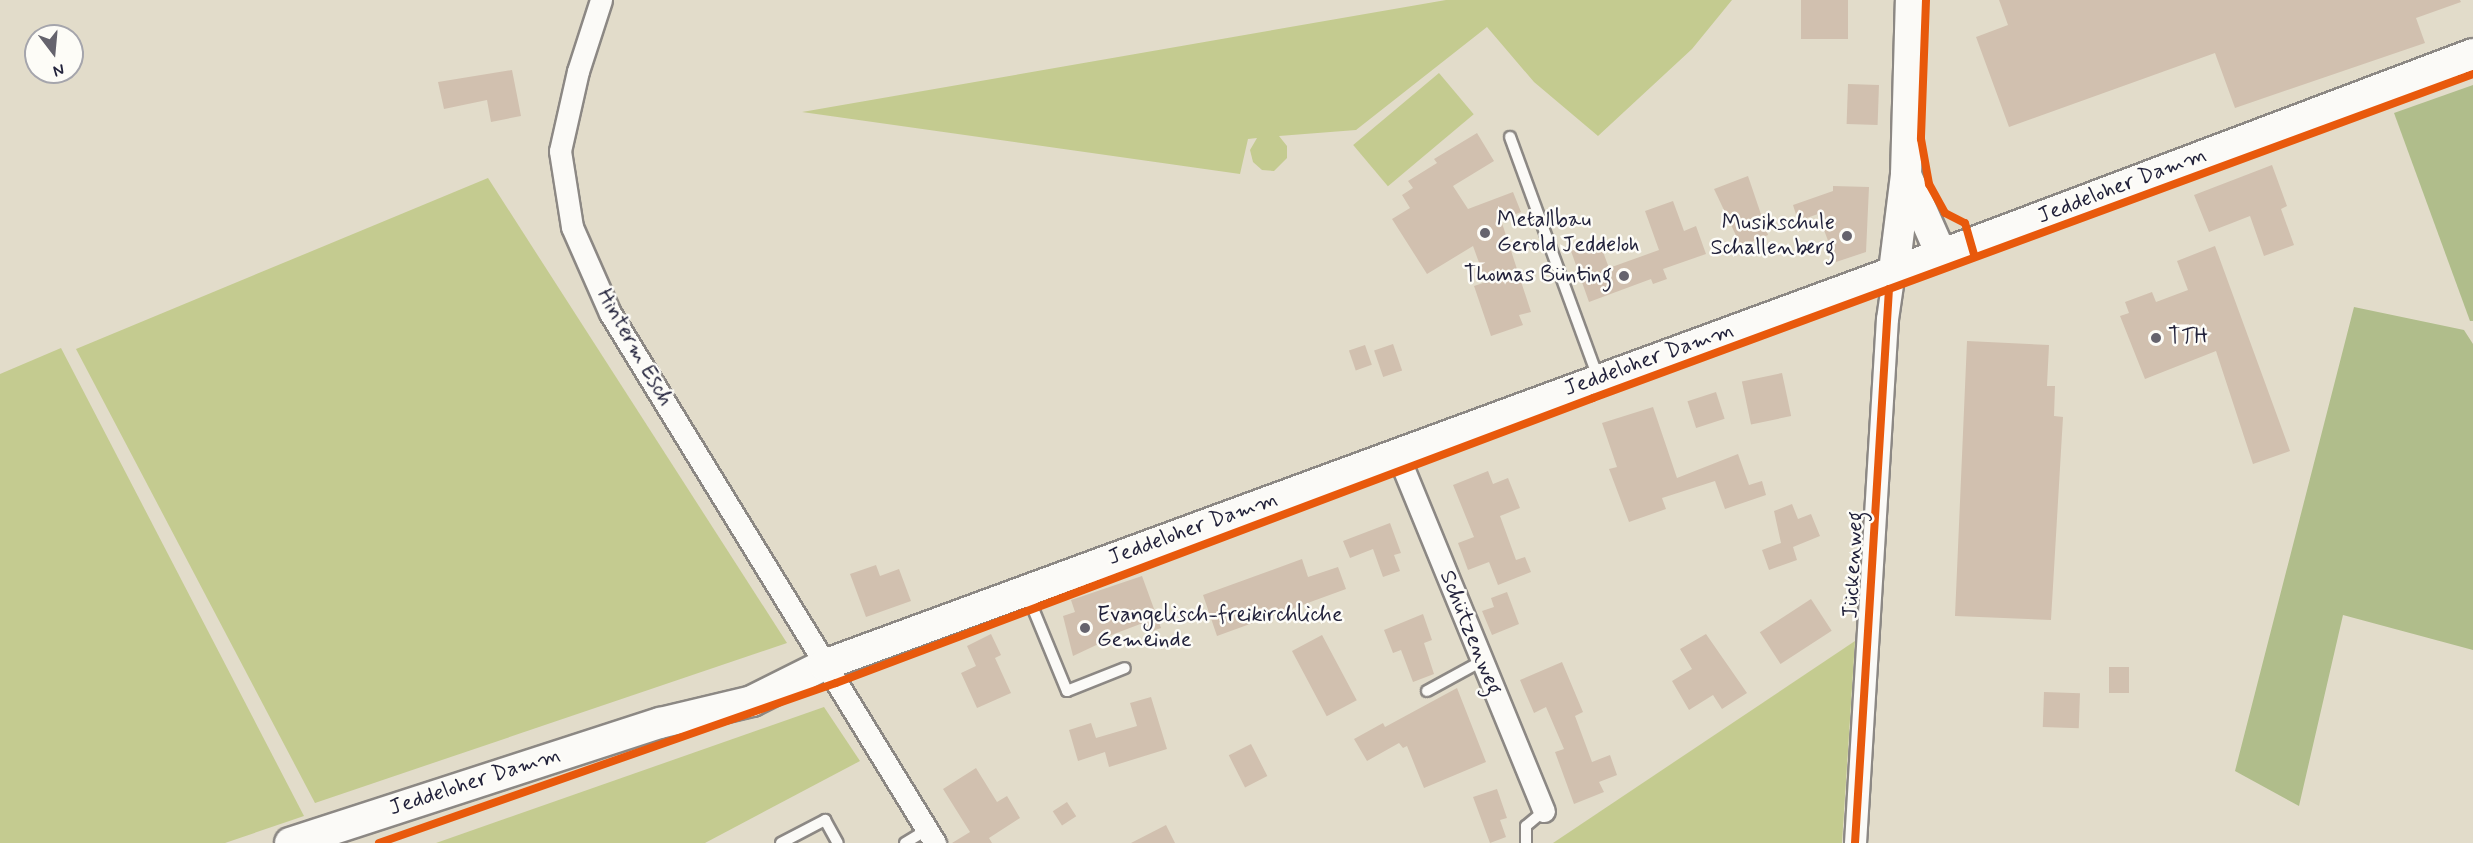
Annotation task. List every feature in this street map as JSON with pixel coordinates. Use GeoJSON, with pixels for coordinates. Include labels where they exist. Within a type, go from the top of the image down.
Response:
{"type":"FeatureCollection","features":[{"type":"Feature","properties":{"kind":"main road"},"geometry":{"type":"LineString","coordinates":[[1894,271],[1906,175],[1911,0]]}},
{"type":"Feature","properties":{"kind":"main road","name":"Jeddeloher Damm"},"geometry":{"type":"LineString","coordinates":[[290,843],[660,723],[752,700],[824,665],[1598,378],[1941,254],[2473,54]]}},
{"type":"Feature","properties":{"kind":"main road"},"geometry":{"type":"LineString","coordinates":[[1906,175],[1941,254]]}},
{"type":"Feature","properties":{"kind":"street","name":"Hinterm Esch"},"geometry":{"type":"LineString","coordinates":[[601,0],[578,71],[560,152],[572,227],[610,313],[931,836]]}},
{"type":"Feature","properties":{"kind":"street","name":"Jückenweg"},"geometry":{"type":"LineString","coordinates":[[1855,843],[1887,319],[1894,271]]}},
{"type":"Feature","properties":{"kind":"street","name":"Schützenweg"},"geometry":{"type":"LineString","coordinates":[[1397,453],[1544,811]]}},
{"type":"Feature","properties":{"kind":"lane"},"geometry":{"type":"LineString","coordinates":[[1510,137],[1598,378]]}},
{"type":"Feature","properties":{"kind":"lane"},"geometry":{"type":"LineString","coordinates":[[1025,591],[1066,692],[1125,668]]}},
{"type":"Feature","properties":{"kind":"lane"},"geometry":{"type":"LineString","coordinates":[[1427,691],[1482,660]]}},
{"type":"Feature","properties":{"kind":"lane"},"geometry":{"type":"LineString","coordinates":[[1526,843],[1526,826],[1544,811]]}},
{"type":"Feature","properties":{"kind":"lane"},"geometry":{"type":"LineString","coordinates":[[781,843],[825,820],[838,843]]}},
{"type":"Feature","properties":{"kind":"lane"},"geometry":{"type":"LineString","coordinates":[[905,843],[931,836]]}},
{"type":"Feature","properties":{"kind":"green space"},"geometry":{"type":"Polygon","coordinates":[[[1446,0],[1732,0],[1692,49],[1598,136],[1534,82],[1487,27],[1356,130],[1279,136],[1287,146],[1287,158],[1274,171],[1262,170],[1253,162],[1250,150],[1257,138],[1248,139],[1240,174],[802,112],[1446,0]]]}},
{"type":"Feature","properties":{"kind":"green space"},"geometry":{"type":"Polygon","coordinates":[[[1439,73],[1474,114],[1388,186],[1353,145],[1439,73]]]}},
{"type":"Feature","properties":{"kind":"green space"},"geometry":{"type":"Polygon","coordinates":[[[2473,85],[2473,321],[2470,321],[2394,113],[2473,85]]]}},
{"type":"Feature","properties":{"kind":"green space"},"geometry":{"type":"Polygon","coordinates":[[[488,178],[787,643],[315,803],[76,349],[488,178]]]}},
{"type":"Feature","properties":{"kind":"green space"},"geometry":{"type":"Polygon","coordinates":[[[2354,307],[2464,330],[2473,344],[2473,650],[2343,615],[2299,806],[2235,771],[2354,307]]]}},
{"type":"Feature","properties":{"kind":"green space"},"geometry":{"type":"Polygon","coordinates":[[[61,348],[304,816],[225,843],[0,843],[0,374],[61,348]]]}},
{"type":"Feature","properties":{"kind":"green space"},"geometry":{"type":"Polygon","coordinates":[[[1855,641],[1842,843],[1553,843],[1855,641]]]}},
{"type":"Feature","properties":{"kind":"green space"},"geometry":{"type":"Polygon","coordinates":[[[824,707],[860,761],[705,843],[436,843],[824,707]]]}},
{"type":"Feature","properties":{"kind":"building"},"geometry":{"type":"Polygon","coordinates":[[[1801,0],[1848,0],[1848,39],[1801,39],[1801,0]]]}},
{"type":"Feature","properties":{"kind":"building"},"geometry":{"type":"Polygon","coordinates":[[[1999,0],[2460,0],[2461,2],[2416,18],[2425,43],[2235,108],[2215,53],[2009,127],[1976,37],[2008,25],[1999,0]]]}},
{"type":"Feature","properties":{"kind":"building"},"geometry":{"type":"Polygon","coordinates":[[[512,70],[521,116],[491,122],[487,100],[444,109],[438,82],[512,70]]]}},
{"type":"Feature","properties":{"kind":"building"},"geometry":{"type":"Polygon","coordinates":[[[1848,84],[1879,85],[1878,125],[1847,124],[1848,84]]]}},
{"type":"Feature","properties":{"kind":"building"},"geometry":{"type":"Polygon","coordinates":[[[1477,133],[1494,161],[1453,186],[1468,209],[1513,192],[1521,212],[1501,220],[1531,312],[1519,315],[1523,325],[1491,336],[1474,286],[1486,282],[1473,246],[1427,274],[1392,219],[1410,208],[1402,195],[1413,188],[1408,181],[1437,163],[1434,159],[1477,133]]]}},
{"type":"Feature","properties":{"kind":"building"},"geometry":{"type":"Polygon","coordinates":[[[2272,165],[2287,206],[2281,209],[2294,245],[2264,256],[2250,216],[2209,232],[2194,195],[2272,165]]]}},
{"type":"Feature","properties":{"kind":"building"},"geometry":{"type":"Polygon","coordinates":[[[1748,176],[1768,235],[1741,246],[1714,189],[1748,176]]]}},
{"type":"Feature","properties":{"kind":"building","name":"Musikschule Schallenberg"},"geometry":{"type":"Polygon","coordinates":[[[1833,186],[1869,187],[1866,252],[1836,262],[1818,214],[1798,221],[1793,205],[1833,191],[1833,186]]]}},
{"type":"Feature","properties":{"kind":"building"},"geometry":{"type":"Polygon","coordinates":[[[1673,201],[1684,231],[1696,226],[1706,254],[1663,269],[1667,279],[1653,284],[1651,279],[1589,302],[1571,251],[1599,241],[1609,268],[1659,250],[1645,211],[1673,201]]]}},
{"type":"Feature","properties":{"kind":"building"},"geometry":{"type":"Polygon","coordinates":[[[2215,246],[2290,451],[2253,464],[2216,351],[2145,379],[2120,316],[2129,313],[2125,302],[2152,292],[2156,302],[2188,290],[2177,261],[2215,246]]]}},
{"type":"Feature","properties":{"kind":"building"},"geometry":{"type":"Polygon","coordinates":[[[1967,341],[2049,345],[2047,386],[2055,386],[2054,416],[2063,417],[2051,620],[1955,616],[1967,341]]]}},
{"type":"Feature","properties":{"kind":"building"},"geometry":{"type":"Polygon","coordinates":[[[1393,344],[1402,370],[1383,377],[1374,351],[1393,344]]]}},
{"type":"Feature","properties":{"kind":"building"},"geometry":{"type":"Polygon","coordinates":[[[1365,345],[1372,365],[1356,370],[1349,351],[1365,345]]]}},
{"type":"Feature","properties":{"kind":"building"},"geometry":{"type":"Polygon","coordinates":[[[1782,373],[1791,416],[1751,425],[1742,382],[1782,373]]]}},
{"type":"Feature","properties":{"kind":"building"},"geometry":{"type":"Polygon","coordinates":[[[1716,392],[1725,419],[1696,428],[1687,401],[1716,392]]]}},
{"type":"Feature","properties":{"kind":"building"},"geometry":{"type":"Polygon","coordinates":[[[1653,407],[1677,478],[1738,454],[1749,485],[1762,481],[1766,495],[1725,509],[1715,481],[1662,498],[1666,509],[1629,522],[1609,469],[1617,467],[1602,423],[1653,407]]]}},
{"type":"Feature","properties":{"kind":"building"},"geometry":{"type":"Polygon","coordinates":[[[1488,471],[1493,484],[1508,478],[1520,508],[1500,516],[1516,560],[1525,557],[1531,572],[1498,585],[1489,562],[1468,570],[1458,543],[1474,537],[1453,485],[1488,471]]]}},
{"type":"Feature","properties":{"kind":"building"},"geometry":{"type":"Polygon","coordinates":[[[1792,504],[1798,519],[1811,514],[1820,536],[1793,547],[1797,560],[1769,570],[1762,550],[1781,543],[1774,511],[1792,504]]]}},
{"type":"Feature","properties":{"kind":"building"},"geometry":{"type":"Polygon","coordinates":[[[1390,523],[1401,553],[1394,555],[1400,571],[1383,577],[1373,549],[1350,558],[1343,541],[1390,523]]]}},
{"type":"Feature","properties":{"kind":"building"},"geometry":{"type":"Polygon","coordinates":[[[1302,559],[1308,577],[1338,567],[1346,589],[1217,636],[1203,595],[1302,559]]]}},
{"type":"Feature","properties":{"kind":"building"},"geometry":{"type":"Polygon","coordinates":[[[876,565],[880,576],[899,569],[911,601],[866,617],[850,574],[876,565]]]}},
{"type":"Feature","properties":{"kind":"building"},"geometry":{"type":"Polygon","coordinates":[[[1142,576],[1161,628],[1147,633],[1143,623],[1106,637],[1107,640],[1073,656],[1063,616],[1075,612],[1071,600],[1142,576]]]}},
{"type":"Feature","properties":{"kind":"building"},"geometry":{"type":"Polygon","coordinates":[[[1507,592],[1519,624],[1492,635],[1482,611],[1494,607],[1491,598],[1507,592]]]}},
{"type":"Feature","properties":{"kind":"building"},"geometry":{"type":"Polygon","coordinates":[[[1811,599],[1832,631],[1781,664],[1760,632],[1811,599]]]}},
{"type":"Feature","properties":{"kind":"building"},"geometry":{"type":"Polygon","coordinates":[[[1423,614],[1432,640],[1424,643],[1434,674],[1413,682],[1401,650],[1393,653],[1384,630],[1423,614]]]}},
{"type":"Feature","properties":{"kind":"building"},"geometry":{"type":"Polygon","coordinates":[[[991,634],[1001,655],[995,658],[1011,693],[977,708],[961,673],[976,666],[967,646],[991,634]]]}},
{"type":"Feature","properties":{"kind":"building"},"geometry":{"type":"Polygon","coordinates":[[[1706,634],[1747,693],[1722,709],[1713,695],[1689,710],[1672,681],[1692,669],[1680,649],[1706,634]]]}},
{"type":"Feature","properties":{"kind":"building"},"geometry":{"type":"Polygon","coordinates":[[[1322,635],[1357,700],[1327,716],[1292,651],[1322,635]]]}},
{"type":"Feature","properties":{"kind":"building"},"geometry":{"type":"Polygon","coordinates":[[[1562,662],[1583,712],[1575,716],[1592,762],[1610,755],[1617,775],[1599,782],[1604,792],[1574,804],[1555,752],[1564,749],[1546,707],[1534,713],[1520,680],[1562,662]]]}},
{"type":"Feature","properties":{"kind":"building"},"geometry":{"type":"Polygon","coordinates":[[[2109,667],[2129,667],[2129,693],[2109,693],[2109,667]]]}},
{"type":"Feature","properties":{"kind":"building"},"geometry":{"type":"Polygon","coordinates":[[[1457,688],[1486,762],[1424,788],[1407,746],[1403,748],[1399,743],[1367,761],[1354,739],[1383,723],[1385,727],[1457,688]]]}},
{"type":"Feature","properties":{"kind":"building"},"geometry":{"type":"Polygon","coordinates":[[[2044,692],[2080,693],[2079,728],[2043,727],[2044,692]]]}},
{"type":"Feature","properties":{"kind":"building"},"geometry":{"type":"Polygon","coordinates":[[[1151,697],[1167,749],[1109,767],[1105,752],[1078,761],[1069,730],[1091,723],[1096,738],[1137,726],[1130,703],[1151,697]]]}},
{"type":"Feature","properties":{"kind":"building"},"geometry":{"type":"Polygon","coordinates":[[[1251,744],[1267,776],[1245,787],[1229,755],[1251,744]]]}},
{"type":"Feature","properties":{"kind":"building"},"geometry":{"type":"Polygon","coordinates":[[[976,768],[997,802],[1007,796],[1020,818],[989,838],[992,843],[952,843],[970,832],[943,789],[976,768]]]}},
{"type":"Feature","properties":{"kind":"building"},"geometry":{"type":"Polygon","coordinates":[[[1497,789],[1507,818],[1500,820],[1506,837],[1490,843],[1473,797],[1497,789]]]}},
{"type":"Feature","properties":{"kind":"building"},"geometry":{"type":"Polygon","coordinates":[[[1067,802],[1076,816],[1062,826],[1053,811],[1067,802]]]}},
{"type":"Feature","properties":{"kind":"building"},"geometry":{"type":"Polygon","coordinates":[[[1166,825],[1175,843],[1131,843],[1166,825]]]}},
{"type":"Feature","properties":{"kind":"cycle path"},"geometry":{"type":"LineString","coordinates":[[1926,0],[1921,139],[1929,184],[1945,213],[1965,223],[1975,257]]}},
{"type":"Feature","properties":{"kind":"cycle path"},"geometry":{"type":"LineString","coordinates":[[379,843],[836,683],[1593,398],[2473,74]]}},
{"type":"Feature","properties":{"kind":"cycle path"},"geometry":{"type":"LineString","coordinates":[[1855,843],[1889,289]]}},
{"type":"Feature","properties":{"kind":"place","name":"Metallbau Gerold Jeddeloh"},"geometry":{"type":"Point","coordinates":[1485,233]}},
{"type":"Feature","properties":{"kind":"place","name":"Musikschule Schallenberg"},"geometry":{"type":"Point","coordinates":[1847,236]}},
{"type":"Feature","properties":{"kind":"place","name":"Thomas Bünting"},"geometry":{"type":"Point","coordinates":[1624,276]}},
{"type":"Feature","properties":{"kind":"place","name":"TTH"},"geometry":{"type":"Point","coordinates":[2156,338]}},
{"type":"Feature","properties":{"kind":"place","name":"Evangelisch-freikirchliche Gemeinde"},"geometry":{"type":"Point","coordinates":[1085,628]}}]}
